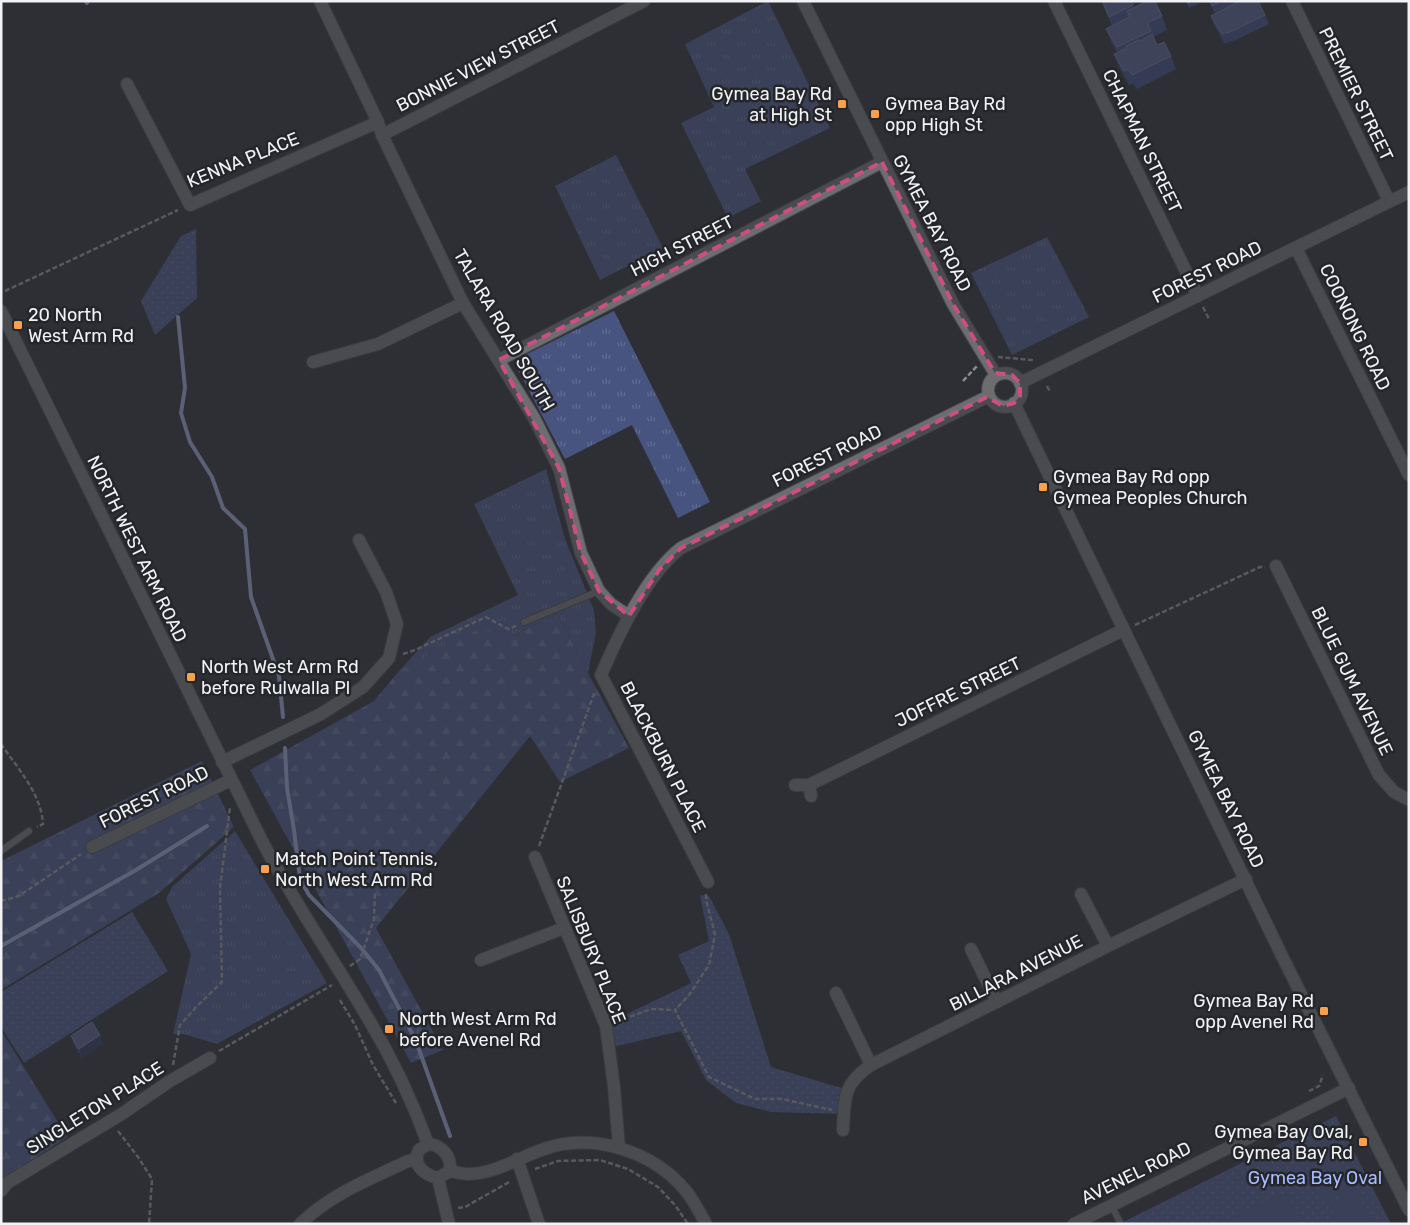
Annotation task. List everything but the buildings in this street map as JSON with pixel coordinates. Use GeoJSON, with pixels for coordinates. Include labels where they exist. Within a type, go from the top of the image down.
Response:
{"type":"FeatureCollection","features":[{"type":"Feature","properties":{"kind":"street","name":"TALARA ROAD SOUTH"},"geometry":{"type":"LineString","coordinates":[[320,1],[378,122],[382,135],[464,303],[534,418],[559,468],[581,552],[599,591],[611,604],[630,616]]}},
{"type":"Feature","properties":{"kind":"street","name":"BONNIE VIEW STREET"},"geometry":{"type":"LineString","coordinates":[[382,135],[644,1]]}},
{"type":"Feature","properties":{"kind":"street","name":"GYMEA BAY ROAD"},"geometry":{"type":"LineString","coordinates":[[803,1],[952,304],[996,375]]}},
{"type":"Feature","properties":{"kind":"street","name":"CHAPMAN STREET"},"geometry":{"type":"LineString","coordinates":[[1054,1],[1198,296]]}},
{"type":"Feature","properties":{"kind":"street","name":"PREMIER STREET"},"geometry":{"type":"LineString","coordinates":[[1292,1],[1389,201]]}},
{"type":"Feature","properties":{"kind":"street","name":"KENNA PLACE"},"geometry":{"type":"LineString","coordinates":[[127,84],[190,205],[378,122]]}},
{"type":"Feature","properties":{"kind":"street","name":"HIGH STREET"},"geometry":{"type":"LineString","coordinates":[[499,360],[882,162]]}},
{"type":"Feature","properties":{"kind":"street","name":"FOREST ROAD"},"geometry":{"type":"LineString","coordinates":[[1020,383],[1409,192]]}},
{"type":"Feature","properties":{"kind":"street","name":"COONONG ROAD"},"geometry":{"type":"LineString","coordinates":[[1296,248],[1409,475]]}},
{"type":"Feature","properties":{"kind":"street"},"geometry":{"type":"LineString","coordinates":[[313,362],[378,344],[464,303]]}},
{"type":"Feature","properties":{"kind":"street","name":"NORTH WEST ARM ROAD"},"geometry":{"type":"LineString","coordinates":[[1,311],[222,762],[280,876],[370,1022],[403,1085],[428,1144]]}},
{"type":"Feature","properties":{"kind":"street"},"geometry":{"type":"LineString","coordinates":[[1007,373],[1017,378],[1020,383],[1020,396],[1014,404],[1002,406],[989,396],[988,386],[996,375],[1007,373]]}},
{"type":"Feature","properties":{"kind":"street","name":"FOREST ROAD"},"geometry":{"type":"LineString","coordinates":[[680,548],[989,396]]}},
{"type":"Feature","properties":{"kind":"street","name":"GYMEA BAY ROAD"},"geometry":{"type":"LineString","coordinates":[[1014,404],[1283,958],[1409,1210]]}},
{"type":"Feature","properties":{"kind":"street"},"geometry":{"type":"LineString","coordinates":[[222,762],[321,714],[363,687],[389,658],[397,624],[386,592],[359,540]]}},
{"type":"Feature","properties":{"kind":"street","name":"BLACKBURN PLACE"},"geometry":{"type":"LineString","coordinates":[[680,548],[659,570],[630,616],[601,675],[708,882]]}},
{"type":"Feature","properties":{"kind":"street","name":"BLUE GUM AVENUE"},"geometry":{"type":"LineString","coordinates":[[1276,566],[1379,775],[1394,792],[1409,800]]}},
{"type":"Feature","properties":{"kind":"street","name":"JOFFRE STREET"},"geometry":{"type":"LineString","coordinates":[[795,785],[810,790],[1123,630]]}},
{"type":"Feature","properties":{"kind":"street","name":"FOREST ROAD"},"geometry":{"type":"LineString","coordinates":[[92,846],[233,783]]}},
{"type":"Feature","properties":{"kind":"street","name":"SALISBURY PLACE"},"geometry":{"type":"LineString","coordinates":[[535,856],[606,1026],[619,1148]]}},
{"type":"Feature","properties":{"kind":"street","name":"BILLARA AVENUE"},"geometry":{"type":"LineString","coordinates":[[843,1130],[845,1097],[850,1083],[871,1065],[1246,879]]}},
{"type":"Feature","properties":{"kind":"street"},"geometry":{"type":"LineString","coordinates":[[1081,894],[1108,946]]}},
{"type":"Feature","properties":{"kind":"street"},"geometry":{"type":"LineString","coordinates":[[481,960],[564,928]]}},
{"type":"Feature","properties":{"kind":"street"},"geometry":{"type":"LineString","coordinates":[[971,949],[997,1002]]}},
{"type":"Feature","properties":{"kind":"street"},"geometry":{"type":"LineString","coordinates":[[836,993],[871,1065]]}},
{"type":"Feature","properties":{"kind":"street","name":"SINGLETON PLACE"},"geometry":{"type":"LineString","coordinates":[[1,1191],[7,1183],[111,1121],[170,1081],[210,1058]]}},
{"type":"Feature","properties":{"kind":"street","name":"AVENEL ROAD"},"geometry":{"type":"LineString","coordinates":[[1074,1224],[1349,1088]]}},
{"type":"Feature","properties":{"kind":"street"},"geometry":{"type":"LineString","coordinates":[[450,1171],[451,1165],[448,1157],[438,1146],[428,1144],[418,1150],[416,1154],[417,1160],[422,1171],[429,1176],[438,1178],[450,1171],[468,1174],[489,1172],[518,1159],[567,1142],[598,1143],[637,1154],[669,1173],[685,1190],[706,1224]]}},
{"type":"Feature","properties":{"kind":"street"},"geometry":{"type":"LineString","coordinates":[[518,1159],[539,1224]]}},
{"type":"Feature","properties":{"kind":"street"},"geometry":{"type":"LineString","coordinates":[[300,1224],[315,1210],[337,1195],[408,1161],[417,1160]]}},
{"type":"Feature","properties":{"kind":"street"},"geometry":{"type":"LineString","coordinates":[[438,1178],[450,1224]]}},
{"type":"Feature","properties":{"kind":"lane"},"geometry":{"type":"LineString","coordinates":[[524,622],[599,591]]}},
{"type":"Feature","properties":{"kind":"lane"},"geometry":{"type":"LineString","coordinates":[[1,851],[29,831]]}},
{"type":"Feature","properties":{"kind":"lane"},"geometry":{"type":"LineString","coordinates":[[1111,1205],[1121,1224]]}},
{"type":"Feature","properties":{"kind":"path"},"geometry":{"type":"LineString","coordinates":[[5,291],[190,205]]}},
{"type":"Feature","properties":{"kind":"path"},"geometry":{"type":"LineString","coordinates":[[1010,356],[1036,362]]}},
{"type":"Feature","properties":{"kind":"path"},"geometry":{"type":"LineString","coordinates":[[1047,386],[1050,392]]}},
{"type":"Feature","properties":{"kind":"path"},"geometry":{"type":"LineString","coordinates":[[1123,630],[1260,567],[1276,566]]}},
{"type":"Feature","properties":{"kind":"path"},"geometry":{"type":"LineString","coordinates":[[389,658],[416,650],[486,617],[508,629],[524,622]]}},
{"type":"Feature","properties":{"kind":"path"},"geometry":{"type":"LineString","coordinates":[[535,856],[601,675]]}},
{"type":"Feature","properties":{"kind":"path"},"geometry":{"type":"LineString","coordinates":[[1,744],[36,796],[42,812],[43,824],[29,831]]}},
{"type":"Feature","properties":{"kind":"path"},"geometry":{"type":"LineString","coordinates":[[170,1081],[180,1025],[222,982],[220,888],[233,783]]}},
{"type":"Feature","properties":{"kind":"path"},"geometry":{"type":"LineString","coordinates":[[230,807],[235,816]]}},
{"type":"Feature","properties":{"kind":"path"},"geometry":{"type":"LineString","coordinates":[[1,901],[19,896],[92,846]]}},
{"type":"Feature","properties":{"kind":"path"},"geometry":{"type":"LineString","coordinates":[[675,1010],[689,995],[709,965],[715,934],[706,900],[708,882]]}},
{"type":"Feature","properties":{"kind":"path"},"geometry":{"type":"LineString","coordinates":[[360,959],[374,919],[375,892]]}},
{"type":"Feature","properties":{"kind":"path"},"geometry":{"type":"LineString","coordinates":[[223,1047],[332,985],[355,1025],[374,1065],[400,1109]]}},
{"type":"Feature","properties":{"kind":"path"},"geometry":{"type":"LineString","coordinates":[[606,1026],[651,1008],[675,1010]]}},
{"type":"Feature","properties":{"kind":"path"},"geometry":{"type":"LineString","coordinates":[[675,1010],[709,1077],[755,1099],[782,1099],[825,1109]]}},
{"type":"Feature","properties":{"kind":"path"},"geometry":{"type":"LineString","coordinates":[[1309,1091],[1319,1086],[1324,1075]]}},
{"type":"Feature","properties":{"kind":"path"},"geometry":{"type":"LineString","coordinates":[[111,1121],[152,1179],[149,1224]]}},
{"type":"Feature","properties":{"kind":"path"},"geometry":{"type":"LineString","coordinates":[[536,1169],[558,1161],[600,1160],[628,1168],[658,1187],[675,1205],[688,1224]]}},
{"type":"Feature","properties":{"kind":"path"},"geometry":{"type":"LineString","coordinates":[[447,1210],[465,1207],[512,1181]]}},
{"type":"Feature","properties":{"kind":"highlighted area"},"geometry":{"type":"Polygon","coordinates":[[[882,162],[953,304],[995,373],[1012,375],[1020,383],[1020,396],[1014,403],[1003,406],[987,397],[681,548],[659,570],[629,616],[599,591],[581,553],[559,468],[499,360],[882,162]]]}},
{"type":"Feature","properties":{"kind":"green space"},"geometry":{"type":"Polygon","coordinates":[[[768,1],[830,128],[745,169],[761,201],[728,218],[681,123],[714,107],[685,44],[768,1]]]}},
{"type":"Feature","properties":{"kind":"green space"},"geometry":{"type":"Polygon","coordinates":[[[616,155],[663,248],[600,280],[555,186],[616,155]]]}},
{"type":"Feature","properties":{"kind":"green space"},"geometry":{"type":"Polygon","coordinates":[[[196,229],[197,298],[155,335],[141,301],[181,236],[196,229]]]}},
{"type":"Feature","properties":{"kind":"green space"},"geometry":{"type":"Polygon","coordinates":[[[1047,237],[1089,317],[1012,355],[971,273],[1047,237]]]}},
{"type":"Feature","properties":{"kind":"green space"},"geometry":{"type":"Polygon","coordinates":[[[614,311],[710,502],[678,518],[632,425],[565,459],[515,364],[517,359],[614,311]]]}},
{"type":"Feature","properties":{"kind":"green space"},"geometry":{"type":"Polygon","coordinates":[[[546,469],[565,539],[594,610],[596,633],[588,673],[558,614],[507,638],[400,670],[430,637],[518,595],[474,504],[546,469]]]}},
{"type":"Feature","properties":{"kind":"green space"},"geometry":{"type":"Polygon","coordinates":[[[558,614],[629,748],[560,782],[530,736],[376,928],[443,1050],[411,1063],[250,770],[374,701],[400,670],[480,629],[507,638],[558,614]]]}},
{"type":"Feature","properties":{"kind":"green space"},"geometry":{"type":"Polygon","coordinates":[[[202,761],[234,827],[159,893],[1,990],[1,861],[202,761]]]}},
{"type":"Feature","properties":{"kind":"green space"},"geometry":{"type":"Polygon","coordinates":[[[235,831],[327,983],[217,1044],[183,1034],[173,1034],[191,954],[166,899],[172,887],[235,831]]]}},
{"type":"Feature","properties":{"kind":"green space"},"geometry":{"type":"Polygon","coordinates":[[[700,895],[709,896],[729,934],[771,1067],[848,1090],[844,1114],[771,1112],[736,1103],[706,1080],[681,1031],[609,1048],[606,1024],[691,983],[678,955],[709,941],[700,895]]]}},
{"type":"Feature","properties":{"kind":"green space"},"geometry":{"type":"Polygon","coordinates":[[[132,912],[168,971],[24,1063],[1,1027],[1,992],[132,912]]]}},
{"type":"Feature","properties":{"kind":"green space"},"geometry":{"type":"Polygon","coordinates":[[[1,1030],[67,1137],[1,1181],[1,1030]]]}},
{"type":"Feature","properties":{"kind":"green space","name":"Gymea Bay Oval"},"geometry":{"type":"Polygon","coordinates":[[[1336,1116],[1391,1224],[1119,1224],[1336,1116]]]}},
{"type":"Feature","properties":{"kind":"green space"},"geometry":{"type":"Polygon","coordinates":[[[1326,1135],[1354,1188],[1327,1202],[1299,1148],[1326,1135]]]}},
{"type":"Feature","properties":{"kind":"green space"},"geometry":{"type":"Polygon","coordinates":[[[1355,1190],[1373,1224],[1339,1224],[1329,1204],[1355,1190]]]}},
{"type":"Feature","properties":{"kind":"green space"},"geometry":{"type":"Polygon","coordinates":[[[1287,1192],[1301,1224],[1216,1224],[1287,1192]]]}},
{"type":"Feature","properties":{"kind":"waterway"},"geometry":{"type":"LineString","coordinates":[[178,317],[185,388],[181,413],[190,442],[212,477],[223,508],[245,529],[251,597],[279,676],[283,717]]}},
{"type":"Feature","properties":{"kind":"waterway"},"geometry":{"type":"LineString","coordinates":[[285,748],[287,788],[300,879],[309,895],[362,949],[379,970],[416,1041],[450,1136]]}},
{"type":"Feature","properties":{"kind":"waterway"},"geometry":{"type":"LineString","coordinates":[[1,946],[136,870],[207,826]]}},
{"type":"Feature","properties":{"kind":"place","name":"Gymea Bay Rd at High St"},"geometry":{"type":"Point","coordinates":[842,104]}},
{"type":"Feature","properties":{"kind":"place","name":"Gymea Bay Rd opp High St"},"geometry":{"type":"Point","coordinates":[875,114]}},
{"type":"Feature","properties":{"kind":"place","name":"20 North West Arm Rd"},"geometry":{"type":"Point","coordinates":[18,325]}},
{"type":"Feature","properties":{"kind":"place","name":"Gymea Bay Rd opp Gymea Peoples Church"},"geometry":{"type":"Point","coordinates":[1043,487]}},
{"type":"Feature","properties":{"kind":"place","name":"North West Arm Rd before Rulwalla Pl"},"geometry":{"type":"Point","coordinates":[191,677]}},
{"type":"Feature","properties":{"kind":"place","name":"Match Point Tennis, North West Arm Rd"},"geometry":{"type":"Point","coordinates":[265,869]}},
{"type":"Feature","properties":{"kind":"place","name":"Gymea Bay Rd opp Avenel Rd"},"geometry":{"type":"Point","coordinates":[1324,1011]}},
{"type":"Feature","properties":{"kind":"place","name":"North West Arm Rd before Avenel Rd"},"geometry":{"type":"Point","coordinates":[389,1029]}},
{"type":"Feature","properties":{"kind":"place","name":"Gymea Bay Oval, Gymea Bay Rd"},"geometry":{"type":"Point","coordinates":[1363,1142]}}]}
